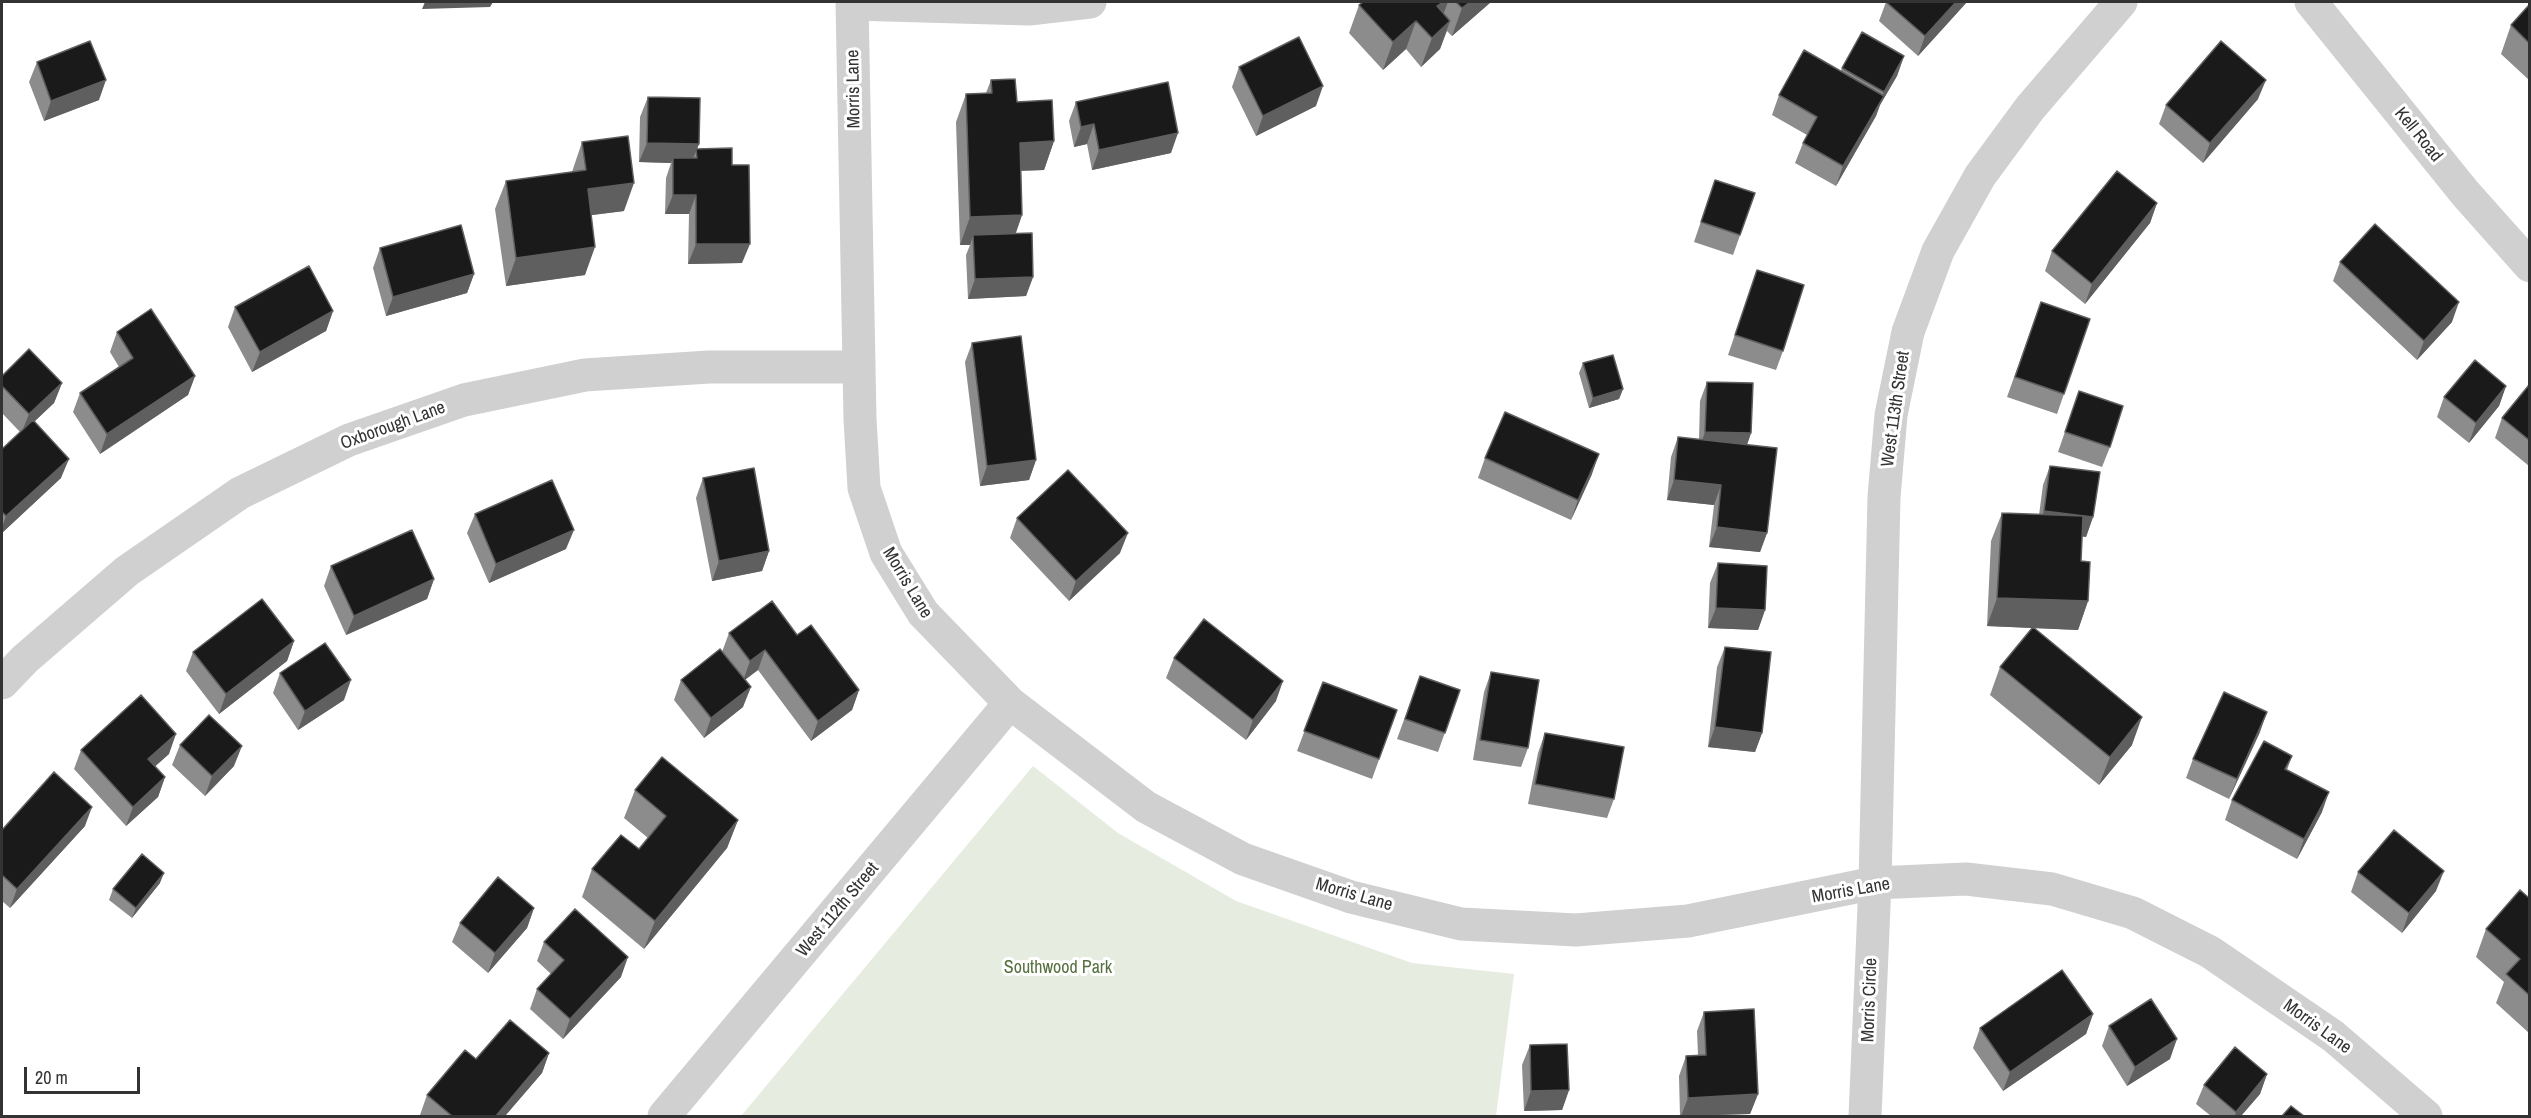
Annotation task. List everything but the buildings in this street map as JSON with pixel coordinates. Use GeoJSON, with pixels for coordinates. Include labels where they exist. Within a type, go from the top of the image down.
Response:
{"type":"FeatureCollection","features":[{"type":"Feature","properties":{"kind":"street"},"geometry":{"type":"LineString","coordinates":[[852,3],[1029,9],[1090,2]]}},
{"type":"Feature","properties":{"kind":"street","name":"West 113th Street"},"geometry":{"type":"LineString","coordinates":[[1875,883],[1884,497],[1891,415],[1908,332],[1938,251],[1980,176],[2030,108],[2121,2]]}},
{"type":"Feature","properties":{"kind":"street","name":"Kell Road"},"geometry":{"type":"LineString","coordinates":[[2311,2],[2465,193],[2529,266]]}},
{"type":"Feature","properties":{"kind":"street","name":"Morris Lane"},"geometry":{"type":"LineString","coordinates":[[852,3],[860,419],[864,488],[886,554],[922,613],[1010,703],[1146,807],[1243,859],[1350,897],[1461,924],[1576,930],[1688,921],[1875,883],[1966,879],[2052,889],[2133,913],[2210,952],[2333,1036],[2426,1116]]}},
{"type":"Feature","properties":{"kind":"street","name":"Oxborough Lane"},"geometry":{"type":"LineString","coordinates":[[2,683],[25,659],[127,572],[240,493],[349,440],[464,400],[585,375],[709,367],[859,367]]}},
{"type":"Feature","properties":{"kind":"street","name":"West 112th Street"},"geometry":{"type":"LineString","coordinates":[[664,1116],[1010,703]]}},
{"type":"Feature","properties":{"kind":"street","name":"Morris Circle"},"geometry":{"type":"LineString","coordinates":[[1865,1116],[1875,883]]}},
{"type":"Feature","properties":{"kind":"green space","name":"Southwood Park"},"geometry":{"type":"Polygon","coordinates":[[[1033,766],[1118,833],[1236,901],[1412,963],[1514,974],[1496,1116],[741,1116],[1033,766]]]}}]}
